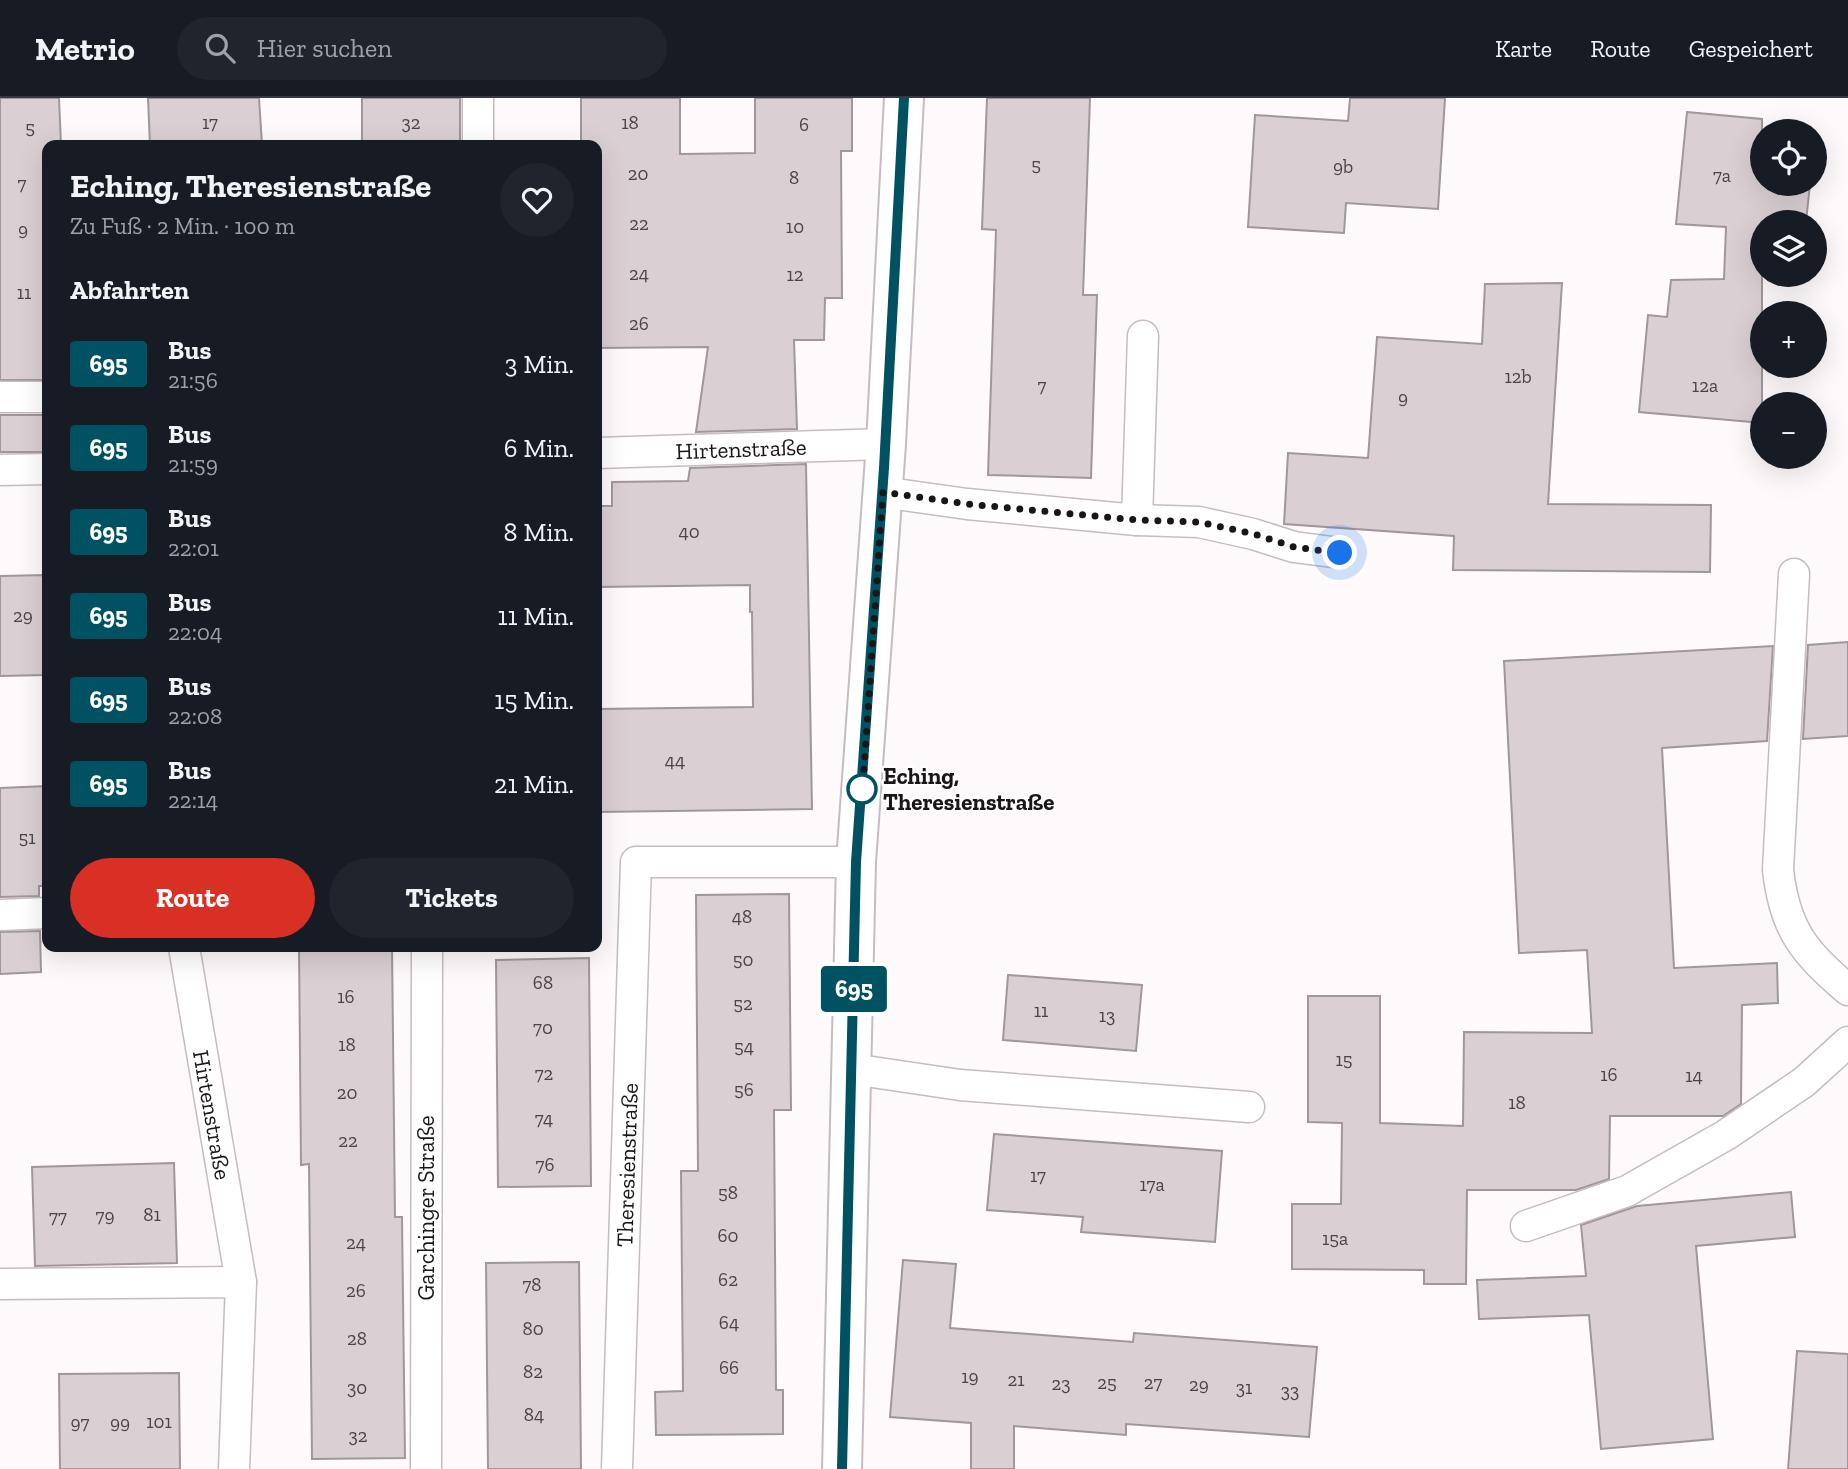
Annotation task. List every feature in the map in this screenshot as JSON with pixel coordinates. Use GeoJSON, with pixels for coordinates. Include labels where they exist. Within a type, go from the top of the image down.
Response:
{"type":"FeatureCollection","features":[{"type":"Feature","properties":{"kind":"street"},"geometry":{"type":"LineString","coordinates":[[842,1469],[856,862],[883,492],[904,98]]}},
{"type":"Feature","properties":{"kind":"lane"},"geometry":{"type":"LineString","coordinates":[[478,98],[478,140]]}},
{"type":"Feature","properties":{"kind":"lane"},"geometry":{"type":"LineString","coordinates":[[1137,520],[1143,337]]}},
{"type":"Feature","properties":{"kind":"lane"},"geometry":{"type":"LineString","coordinates":[[0,397],[42,397]]}},
{"type":"Feature","properties":{"kind":"lane","name":"Hirtenstraße"},"geometry":{"type":"LineString","coordinates":[[602,453],[886,444]]}},
{"type":"Feature","properties":{"kind":"lane"},"geometry":{"type":"LineString","coordinates":[[0,470],[42,469]]}},
{"type":"Feature","properties":{"kind":"lane"},"geometry":{"type":"LineString","coordinates":[[883,492],[967,504],[1137,520],[1199,522],[1254,534],[1294,547],[1340,553]]}},
{"type":"Feature","properties":{"kind":"lane"},"geometry":{"type":"LineString","coordinates":[[1794,574],[1778,870],[1782,901],[1799,939],[1814,958],[1848,990]]}},
{"type":"Feature","properties":{"kind":"lane","name":"Theresienstraße"},"geometry":{"type":"LineString","coordinates":[[617,1469],[636,862],[856,862]]}},
{"type":"Feature","properties":{"kind":"lane"},"geometry":{"type":"LineString","coordinates":[[0,915],[42,913]]}},
{"type":"Feature","properties":{"kind":"lane","name":"Hirtenstraße"},"geometry":{"type":"LineString","coordinates":[[185,952],[240,1282],[234,1469]]}},
{"type":"Feature","properties":{"kind":"lane","name":"Garchinger Straße"},"geometry":{"type":"LineString","coordinates":[[426,1469],[427,952]]}},
{"type":"Feature","properties":{"kind":"lane"},"geometry":{"type":"LineString","coordinates":[[1526,1226],[1627,1191],[1726,1135],[1804,1083],[1848,1042]]}},
{"type":"Feature","properties":{"kind":"lane"},"geometry":{"type":"LineString","coordinates":[[852,1069],[960,1085],[1249,1107]]}},
{"type":"Feature","properties":{"kind":"lane"},"geometry":{"type":"LineString","coordinates":[[0,1284],[240,1282]]}},
{"type":"Feature","properties":{"kind":"building"},"geometry":{"type":"Polygon","coordinates":[[[0,98],[59,98],[61,140],[42,140],[42,380],[0,380],[0,98]]]}},
{"type":"Feature","properties":{"kind":"building"},"geometry":{"type":"Polygon","coordinates":[[[148,98],[259,98],[262,140],[150,140],[148,98]]]}},
{"type":"Feature","properties":{"kind":"building"},"geometry":{"type":"Polygon","coordinates":[[[362,98],[460,98],[460,140],[362,140],[362,98]]]}},
{"type":"Feature","properties":{"kind":"building"},"geometry":{"type":"Polygon","coordinates":[[[581,98],[680,98],[680,154],[755,153],[755,98],[852,98],[852,151],[841,151],[842,298],[825,298],[824,340],[794,340],[797,429],[696,432],[708,347],[602,348],[602,140],[581,140],[581,98]]]}},
{"type":"Feature","properties":{"kind":"building"},"geometry":{"type":"Polygon","coordinates":[[[987,98],[1090,98],[1083,295],[1097,295],[1091,478],[988,475],[996,230],[982,229],[987,98]]]}},
{"type":"Feature","properties":{"kind":"building"},"geometry":{"type":"Polygon","coordinates":[[[1350,98],[1445,98],[1438,209],[1346,203],[1344,233],[1248,227],[1255,115],[1348,121],[1350,98]]]}},
{"type":"Feature","properties":{"kind":"building"},"geometry":{"type":"Polygon","coordinates":[[[1687,112],[1762,119],[1750,119],[1750,196],[1809,196],[1807,210],[1750,210],[1750,287],[1762,287],[1762,301],[1750,301],[1750,378],[1762,378],[1762,392],[1750,392],[1750,422],[1639,412],[1648,315],[1667,317],[1671,280],[1724,279],[1726,227],[1676,224],[1687,112]]]}},
{"type":"Feature","properties":{"kind":"building"},"geometry":{"type":"Polygon","coordinates":[[[1562,283],[1548,504],[1711,505],[1710,572],[1453,570],[1454,536],[1284,524],[1288,453],[1368,458],[1377,337],[1482,344],[1485,284],[1562,283]]]}},
{"type":"Feature","properties":{"kind":"building"},"geometry":{"type":"Polygon","coordinates":[[[0,415],[42,415],[42,452],[0,452],[0,415]]]}},
{"type":"Feature","properties":{"kind":"building"},"geometry":{"type":"Polygon","coordinates":[[[806,464],[812,809],[602,812],[602,709],[753,707],[750,585],[602,587],[602,506],[612,506],[612,482],[688,481],[690,468],[806,464]]]}},
{"type":"Feature","properties":{"kind":"building"},"geometry":{"type":"Polygon","coordinates":[[[42,575],[42,675],[0,676],[0,576],[42,575]]]}},
{"type":"Feature","properties":{"kind":"building"},"geometry":{"type":"Polygon","coordinates":[[[1848,642],[1848,736],[1803,739],[1808,645],[1848,642]]]}},
{"type":"Feature","properties":{"kind":"building"},"geometry":{"type":"Polygon","coordinates":[[[1773,646],[1767,741],[1662,748],[1674,968],[1777,963],[1778,1003],[1742,1005],[1741,1104],[1723,1116],[1610,1116],[1609,1179],[1576,1190],[1467,1190],[1466,1284],[1424,1284],[1424,1270],[1292,1269],[1292,1204],[1341,1204],[1342,1123],[1308,1122],[1308,996],[1380,996],[1380,1123],[1463,1126],[1464,1032],[1592,1033],[1587,950],[1519,953],[1504,661],[1773,646]]]}},
{"type":"Feature","properties":{"kind":"building"},"geometry":{"type":"Polygon","coordinates":[[[42,786],[42,886],[39,886],[39,896],[0,897],[0,788],[42,786]]]}},
{"type":"Feature","properties":{"kind":"building"},"geometry":{"type":"Polygon","coordinates":[[[789,894],[791,1110],[774,1110],[776,1390],[783,1390],[783,1434],[656,1435],[655,1392],[683,1391],[681,1171],[698,1171],[696,895],[789,894]]]}},
{"type":"Feature","properties":{"kind":"building"},"geometry":{"type":"Polygon","coordinates":[[[40,931],[41,972],[0,974],[0,932],[40,931]]]}},
{"type":"Feature","properties":{"kind":"building"},"geometry":{"type":"Polygon","coordinates":[[[299,952],[392,952],[395,1217],[402,1217],[405,1458],[312,1459],[309,1164],[301,1165],[299,952]]]}},
{"type":"Feature","properties":{"kind":"building"},"geometry":{"type":"Polygon","coordinates":[[[589,958],[591,1186],[498,1187],[496,960],[589,958]]]}},
{"type":"Feature","properties":{"kind":"building"},"geometry":{"type":"Polygon","coordinates":[[[1008,975],[1142,985],[1136,1051],[1003,1040],[1008,975]]]}},
{"type":"Feature","properties":{"kind":"building"},"geometry":{"type":"Polygon","coordinates":[[[994,1134],[1222,1151],[1215,1242],[1081,1232],[1083,1217],[987,1210],[994,1134]]]}},
{"type":"Feature","properties":{"kind":"building"},"geometry":{"type":"Polygon","coordinates":[[[174,1163],[177,1263],[35,1266],[32,1167],[174,1163]]]}},
{"type":"Feature","properties":{"kind":"building"},"geometry":{"type":"Polygon","coordinates":[[[1791,1192],[1795,1237],[1696,1246],[1713,1439],[1601,1449],[1589,1315],[1479,1319],[1477,1280],[1586,1276],[1581,1225],[1637,1206],[1791,1192]]]}},
{"type":"Feature","properties":{"kind":"building"},"geometry":{"type":"Polygon","coordinates":[[[903,1260],[956,1264],[950,1328],[1133,1342],[1134,1333],[1317,1347],[1309,1437],[1126,1424],[1126,1435],[1014,1426],[1014,1469],[971,1469],[971,1423],[890,1417],[903,1260]]]}},
{"type":"Feature","properties":{"kind":"building"},"geometry":{"type":"Polygon","coordinates":[[[579,1262],[581,1469],[488,1469],[486,1263],[579,1262]]]}},
{"type":"Feature","properties":{"kind":"building"},"geometry":{"type":"Polygon","coordinates":[[[1797,1351],[1848,1354],[1848,1469],[1788,1469],[1797,1351]]]}},
{"type":"Feature","properties":{"kind":"building"},"geometry":{"type":"Polygon","coordinates":[[[179,1373],[180,1469],[60,1469],[59,1374],[179,1373]]]}},
{"type":"Feature","properties":{"kind":"bus line","name":"695"},"geometry":{"type":"LineString","coordinates":[[842,1469],[856,862],[884,468],[904,98]]}},
{"type":"Feature","properties":{"kind":"place","name":"Eching, Theresienstraße"},"geometry":{"type":"Point","coordinates":[862,789]}},
{"type":"Feature","properties":{"kind":"route"},"geometry":{"type":"LineString","coordinates":[[862,789],[862,798],[883,492],[967,504],[1137,520],[1199,522],[1254,534],[1294,547],[1340,553]]}}]}
